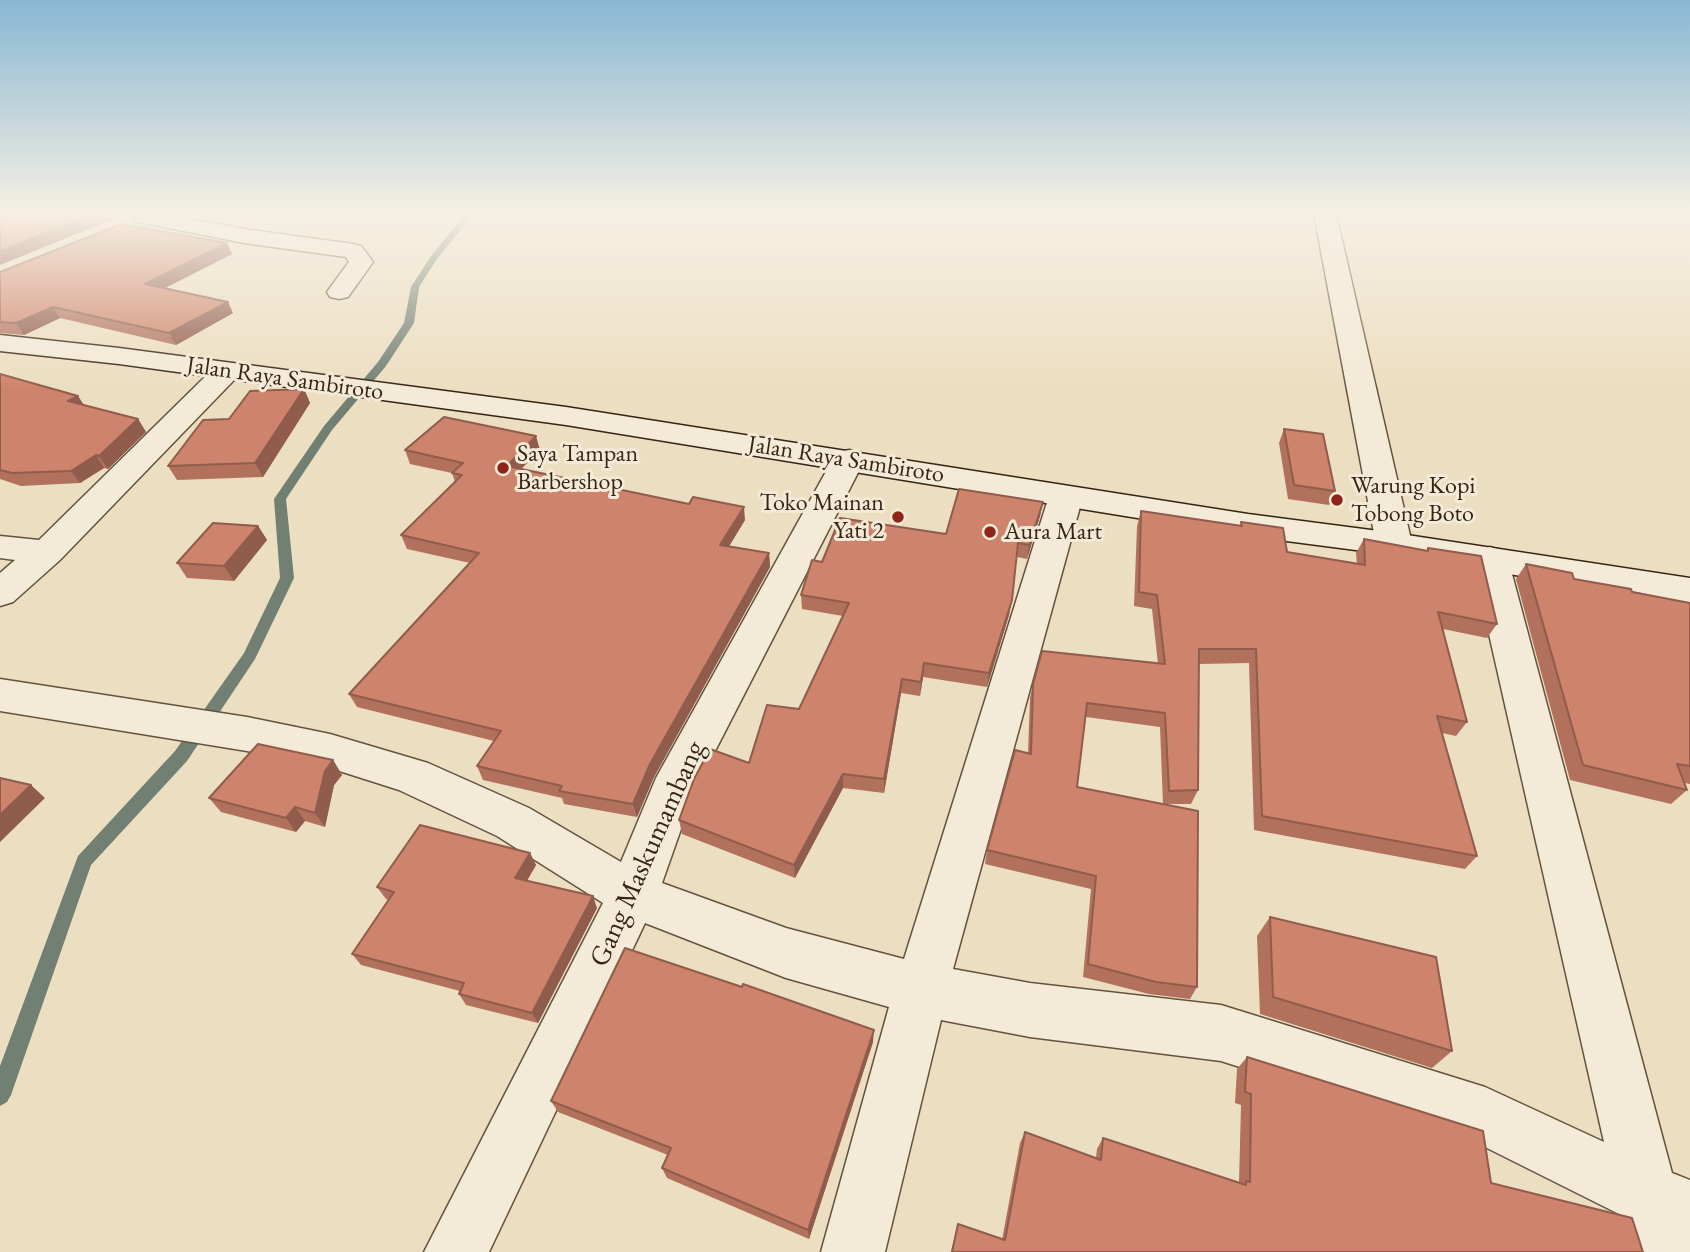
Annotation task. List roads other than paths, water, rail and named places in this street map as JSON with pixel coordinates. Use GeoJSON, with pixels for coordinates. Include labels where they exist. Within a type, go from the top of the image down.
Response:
{"type":"FeatureCollection","features":[{"type":"Feature","properties":{"kind":"street"},"geometry":{"type":"LineString","coordinates":[[339,292],[353,272]]}},
{"type":"Feature","properties":{"kind":"street"},"geometry":{"type":"LineString","coordinates":[[1337,272],[1394,544]]}},
{"type":"Feature","properties":{"kind":"street","name":"Jalan Raya Sambiroto"},"geometry":{"type":"LineString","coordinates":[[0,343],[120,356],[566,416],[849,459],[1066,496],[1690,591]]}},
{"type":"Feature","properties":{"kind":"street"},"geometry":{"type":"LineString","coordinates":[[0,593],[47,552],[226,372]]}},
{"type":"Feature","properties":{"kind":"street","name":"Gang Maskumambang"},"geometry":{"type":"LineString","coordinates":[[456,1252],[633,895],[672,791],[849,459]]}},
{"type":"Feature","properties":{"kind":"street"},"geometry":{"type":"LineString","coordinates":[[853,1252],[921,990],[1066,496]]}},
{"type":"Feature","properties":{"kind":"street"},"geometry":{"type":"LineString","coordinates":[[0,547],[47,552]]}},
{"type":"Feature","properties":{"kind":"street"},"geometry":{"type":"LineString","coordinates":[[1490,559],[1668,1203],[1661,1252]]}},
{"type":"Feature","properties":{"kind":"street"},"geometry":{"type":"LineString","coordinates":[[0,695],[247,734],[330,751],[412,776],[513,822],[633,895],[786,953],[921,990],[1030,1010],[1221,1033],[1485,1116],[1668,1203]]}},
{"type":"Feature","properties":{"kind":"waterway"},"geometry":{"type":"LineString","coordinates":[[0,1095],[84,861],[181,756],[250,655],[287,578],[280,499],[328,428],[382,364],[409,323],[415,287],[425,272]]}},
{"type":"Feature","properties":{"kind":"place","name":"Saya Tampan Barbershop"},"geometry":{"type":"Point","coordinates":[503,468]}},
{"type":"Feature","properties":{"kind":"place","name":"Warung Kopi Tobong Boto"},"geometry":{"type":"Point","coordinates":[1337,500]}},
{"type":"Feature","properties":{"kind":"place","name":"Toko Mainan Yati 2"},"geometry":{"type":"Point","coordinates":[898,517]}},
{"type":"Feature","properties":{"kind":"place","name":"Aura Mart"},"geometry":{"type":"Point","coordinates":[990,532]}}]}
